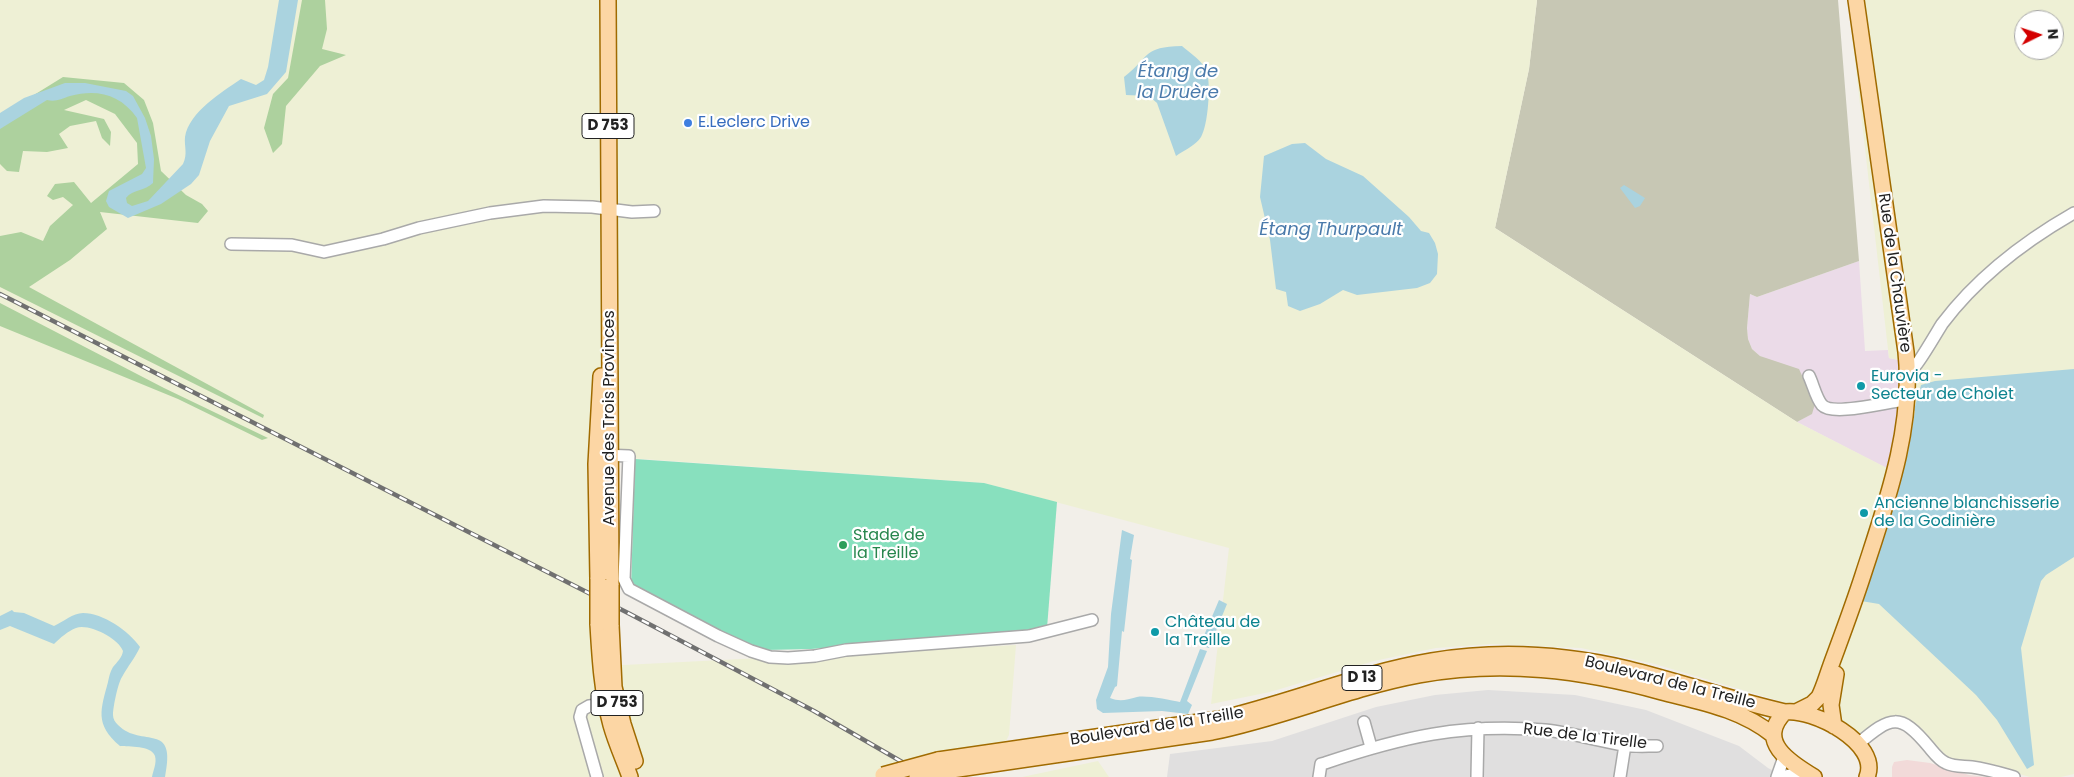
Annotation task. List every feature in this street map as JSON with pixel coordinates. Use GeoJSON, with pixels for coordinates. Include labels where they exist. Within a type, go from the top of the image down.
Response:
{"type":"FeatureCollection","features":[{"type":"Feature","properties":{"kind":"main road","name":"Avenue des Trois Provinces"},"geometry":{"type":"LineString","coordinates":[[604,582],[596,464],[608,252],[608,0]]}},
{"type":"Feature","properties":{"kind":"main road","name":"Rue de la Chauvière"},"geometry":{"type":"LineString","coordinates":[[1791,712],[1812,704],[1819,697],[1846,629],[1898,458],[1907,400],[1908,369],[1856,0]]}},
{"type":"Feature","properties":{"kind":"main road","name":"Avenue des Trois Provinces"},"geometry":{"type":"LineString","coordinates":[[604,582],[610,455],[608,252]]}},
{"type":"Feature","properties":{"kind":"main road","name":"D 753"},"geometry":{"type":"LineString","coordinates":[[604,582],[605,625],[601,674],[612,727],[630,777]]}},
{"type":"Feature","properties":{"kind":"main road","name":"D 753"},"geometry":{"type":"LineString","coordinates":[[605,625],[614,687],[622,724],[640,777]]}},
{"type":"Feature","properties":{"kind":"main road","name":"Rue de la Chauvière"},"geometry":{"type":"LineString","coordinates":[[1834,726],[1830,704],[1846,629]]}},
{"type":"Feature","properties":{"kind":"main road","name":"Boulevard de la Treille"},"geometry":{"type":"LineString","coordinates":[[880,776],[1220,719],[1391,669],[1434,660],[1485,656],[1545,656],[1602,664],[1791,712],[1834,726],[1858,744]]}},
{"type":"Feature","properties":{"kind":"main road","name":"Boulevard de la Treille"},"geometry":{"type":"LineString","coordinates":[[917,777],[941,766],[1219,731],[1252,724],[1392,681],[1419,675],[1474,668],[1549,669],[1615,679],[1740,713],[1761,725],[1773,735]]}},
{"type":"Feature","properties":{"kind":"main road"},"geometry":{"type":"LineString","coordinates":[[1791,712],[1777,721],[1773,735],[1784,757],[1808,774]]}},
{"type":"Feature","properties":{"kind":"main road"},"geometry":{"type":"LineString","coordinates":[[1858,744],[1867,758],[1868,776]]}},
{"type":"Feature","properties":{"kind":"street"},"geometry":{"type":"LineString","coordinates":[[231,244],[292,245],[324,252],[383,239],[418,228],[490,213],[544,206],[654,211]]}},
{"type":"Feature","properties":{"kind":"street"},"geometry":{"type":"LineString","coordinates":[[1908,369],[1916,366],[1932,338],[1954,309],[1980,283],[2051,226],[2074,213]]}},
{"type":"Feature","properties":{"kind":"street"},"geometry":{"type":"LineString","coordinates":[[1809,376],[1821,404],[1830,410],[1850,409],[1907,400]]}},
{"type":"Feature","properties":{"kind":"street"},"geometry":{"type":"LineString","coordinates":[[596,464],[602,455],[629,456],[624,579],[628,589],[718,636],[751,651],[770,657],[795,658],[846,650],[1028,636],[1092,620]]}},
{"type":"Feature","properties":{"kind":"street"},"geometry":{"type":"LineString","coordinates":[[598,777],[580,717],[582,710],[589,706],[606,704]]}},
{"type":"Feature","properties":{"kind":"street"},"geometry":{"type":"LineString","coordinates":[[1364,722],[1371,747]]}},
{"type":"Feature","properties":{"kind":"street"},"geometry":{"type":"LineString","coordinates":[[1858,744],[1878,726],[1890,722],[1898,722],[1912,728],[1943,762],[1951,765],[1996,771],[2014,777]]}},
{"type":"Feature","properties":{"kind":"street"},"geometry":{"type":"LineString","coordinates":[[1477,777],[1478,728]]}},
{"type":"Feature","properties":{"kind":"street","name":"Rue de la Tirelle"},"geometry":{"type":"LineString","coordinates":[[1319,777],[1321,764],[1371,747],[1432,733],[1478,728],[1572,733],[1625,745],[1657,746]]}},
{"type":"Feature","properties":{"kind":"street"},"geometry":{"type":"LineString","coordinates":[[1620,777],[1625,745]]}},
{"type":"Feature","properties":{"kind":"street"},"geometry":{"type":"LineString","coordinates":[[1777,777],[1784,757]]}},
{"type":"Feature","properties":{"kind":"street"},"geometry":{"type":"LineString","coordinates":[[1783,777],[1808,774]]}},
{"type":"Feature","properties":{"kind":"shaded area"},"geometry":{"type":"Polygon","coordinates":[[[0,0],[1537,0],[1529,69],[1495,228],[1797,422],[1889,469],[1899,417],[1899,360],[1889,358],[1848,0],[2074,0],[2074,774],[2061,777],[2030,777],[1975,761],[1949,759],[1922,729],[1906,718],[1890,717],[1876,722],[1861,733],[1850,731],[1800,707],[1655,664],[1581,648],[1492,644],[1436,648],[1374,661],[1270,692],[1211,704],[1229,548],[984,483],[614,457],[604,666],[1016,645],[1009,735],[1005,743],[967,777],[0,777],[0,0]]]}},
{"type":"Feature","properties":{"kind":"shaded area"},"geometry":{"type":"Polygon","coordinates":[[[1537,0],[1838,0],[1859,261],[1757,297],[1750,294],[1747,328],[1748,339],[1752,349],[1760,356],[1799,369],[1815,404],[1812,414],[1797,422],[1495,228],[1529,69],[1537,0]]]}},
{"type":"Feature","properties":{"kind":"shaded area"},"geometry":{"type":"Polygon","coordinates":[[[1859,261],[1865,351],[1888,350],[1889,358],[1899,360],[1899,417],[1888,469],[1797,422],[1811,414],[1771,361],[1760,356],[1752,349],[1748,339],[1750,294],[1757,297],[1859,261]]]}},
{"type":"Feature","properties":{"kind":"shaded area"},"geometry":{"type":"Polygon","coordinates":[[[1488,690],[1575,695],[1646,710],[1739,746],[1768,768],[1786,777],[1167,777],[1170,754],[1272,741],[1376,707],[1435,695],[1488,690]]]}},
{"type":"Feature","properties":{"kind":"shaded area"},"geometry":{"type":"Polygon","coordinates":[[[1907,760],[1930,763],[1969,775],[1986,777],[1892,777],[1894,762],[1907,760]]]}},
{"type":"Feature","properties":{"kind":"shaded area"},"geometry":{"type":"Polygon","coordinates":[[[1098,761],[1109,777],[1022,777],[1098,761]]]}},
{"type":"Feature","properties":{"kind":"green space"},"geometry":{"type":"Polygon","coordinates":[[[302,0],[325,0],[327,29],[322,49],[346,55],[320,66],[286,106],[282,144],[273,153],[264,128],[273,94],[288,78],[302,0]]]}},
{"type":"Feature","properties":{"kind":"green space"},"geometry":{"type":"Polygon","coordinates":[[[63,77],[124,83],[144,100],[153,123],[161,171],[186,195],[202,204],[208,211],[198,223],[100,212],[107,229],[70,260],[29,287],[264,415],[263,418],[0,287],[0,236],[21,232],[43,241],[50,226],[73,205],[63,197],[53,200],[47,196],[55,184],[74,182],[91,203],[138,164],[137,143],[115,114],[86,100],[64,110],[104,119],[111,132],[110,146],[102,138],[96,121],[70,126],[59,134],[68,148],[47,152],[23,151],[19,172],[7,171],[0,164],[0,116],[63,77]]]}},
{"type":"Feature","properties":{"kind":"green space"},"geometry":{"type":"Polygon","coordinates":[[[0,303],[164,388],[268,438],[262,440],[178,399],[0,326],[0,303]]]}},
{"type":"Feature","properties":{"kind":"green space","name":"Stade de la Treille"},"geometry":{"type":"Polygon","coordinates":[[[635,459],[984,483],[1057,502],[1047,628],[977,636],[811,649],[765,650],[712,628],[631,587],[635,459]]]}},
{"type":"Feature","properties":{"kind":"water"},"geometry":{"type":"Polygon","coordinates":[[[279,0],[298,0],[286,72],[267,94],[229,106],[210,141],[199,175],[191,184],[161,204],[128,218],[109,207],[106,201],[109,191],[142,174],[146,168],[137,118],[123,103],[107,95],[89,93],[47,100],[0,129],[0,113],[24,98],[65,83],[85,83],[126,91],[133,96],[145,118],[151,136],[154,159],[153,183],[129,195],[126,198],[127,203],[132,206],[148,201],[183,164],[186,153],[185,137],[188,128],[199,111],[216,96],[241,79],[256,85],[264,80],[268,67],[279,0]]]}},
{"type":"Feature","properties":{"kind":"water","name":"Étang de la Druère"},"geometry":{"type":"Polygon","coordinates":[[[1182,46],[1203,64],[1207,72],[1209,95],[1207,115],[1201,137],[1193,145],[1176,156],[1157,103],[1149,96],[1126,95],[1124,77],[1153,51],[1160,48],[1182,46]]]}},
{"type":"Feature","properties":{"kind":"water","name":"Étang Thurpault"},"geometry":{"type":"Polygon","coordinates":[[[1305,143],[1326,159],[1363,176],[1409,217],[1421,231],[1429,233],[1435,243],[1438,254],[1437,274],[1430,283],[1417,288],[1357,295],[1343,290],[1320,304],[1300,311],[1288,306],[1286,292],[1276,289],[1270,240],[1260,197],[1264,156],[1292,144],[1305,143]]]}},
{"type":"Feature","properties":{"kind":"water"},"geometry":{"type":"Polygon","coordinates":[[[1624,185],[1645,198],[1640,206],[1635,208],[1620,188],[1624,185]]]}},
{"type":"Feature","properties":{"kind":"water"},"geometry":{"type":"Polygon","coordinates":[[[2074,369],[2074,557],[2046,575],[2041,581],[2021,648],[2034,765],[2027,769],[1997,720],[1976,695],[1879,604],[1861,601],[1908,453],[1914,410],[1921,385],[1935,381],[2074,369]]]}},
{"type":"Feature","properties":{"kind":"water"},"geometry":{"type":"Polygon","coordinates":[[[1122,530],[1134,535],[1117,686],[1110,698],[1123,700],[1146,697],[1180,702],[1200,649],[1207,651],[1187,701],[1192,705],[1188,714],[1162,711],[1103,713],[1097,709],[1096,700],[1108,667],[1111,614],[1122,530]]]}},
{"type":"Feature","properties":{"kind":"water"},"geometry":{"type":"Polygon","coordinates":[[[1219,600],[1227,604],[1209,648],[1200,645],[1219,600]]]}},
{"type":"Feature","properties":{"kind":"water"},"geometry":{"type":"Polygon","coordinates":[[[12,610],[54,626],[76,614],[83,613],[99,616],[115,624],[135,641],[140,647],[120,680],[113,718],[127,732],[162,742],[166,748],[167,759],[165,777],[152,777],[156,761],[153,752],[145,748],[120,746],[106,731],[103,723],[103,700],[111,671],[123,651],[120,646],[103,633],[82,627],[73,629],[54,644],[10,626],[0,630],[0,616],[12,610]]]}},
{"type":"Feature","properties":{"kind":"railway"},"geometry":{"type":"LineString","coordinates":[[0,294],[630,614],[814,711],[928,777]]}},
{"type":"Feature","properties":{"kind":"place","name":"E.Leclerc Drive"},"geometry":{"type":"Point","coordinates":[688,123]}},
{"type":"Feature","properties":{"kind":"place","name":"Eurovia - Secteur de Cholet"},"geometry":{"type":"Point","coordinates":[1861,386]}},
{"type":"Feature","properties":{"kind":"place","name":"Ancienne blanchisserie de la Godinière"},"geometry":{"type":"Point","coordinates":[1864,513]}},
{"type":"Feature","properties":{"kind":"place","name":"Stade de la Treille"},"geometry":{"type":"Point","coordinates":[843,545]}},
{"type":"Feature","properties":{"kind":"place","name":"Château de la Treille"},"geometry":{"type":"Point","coordinates":[1155,632]}}]}
